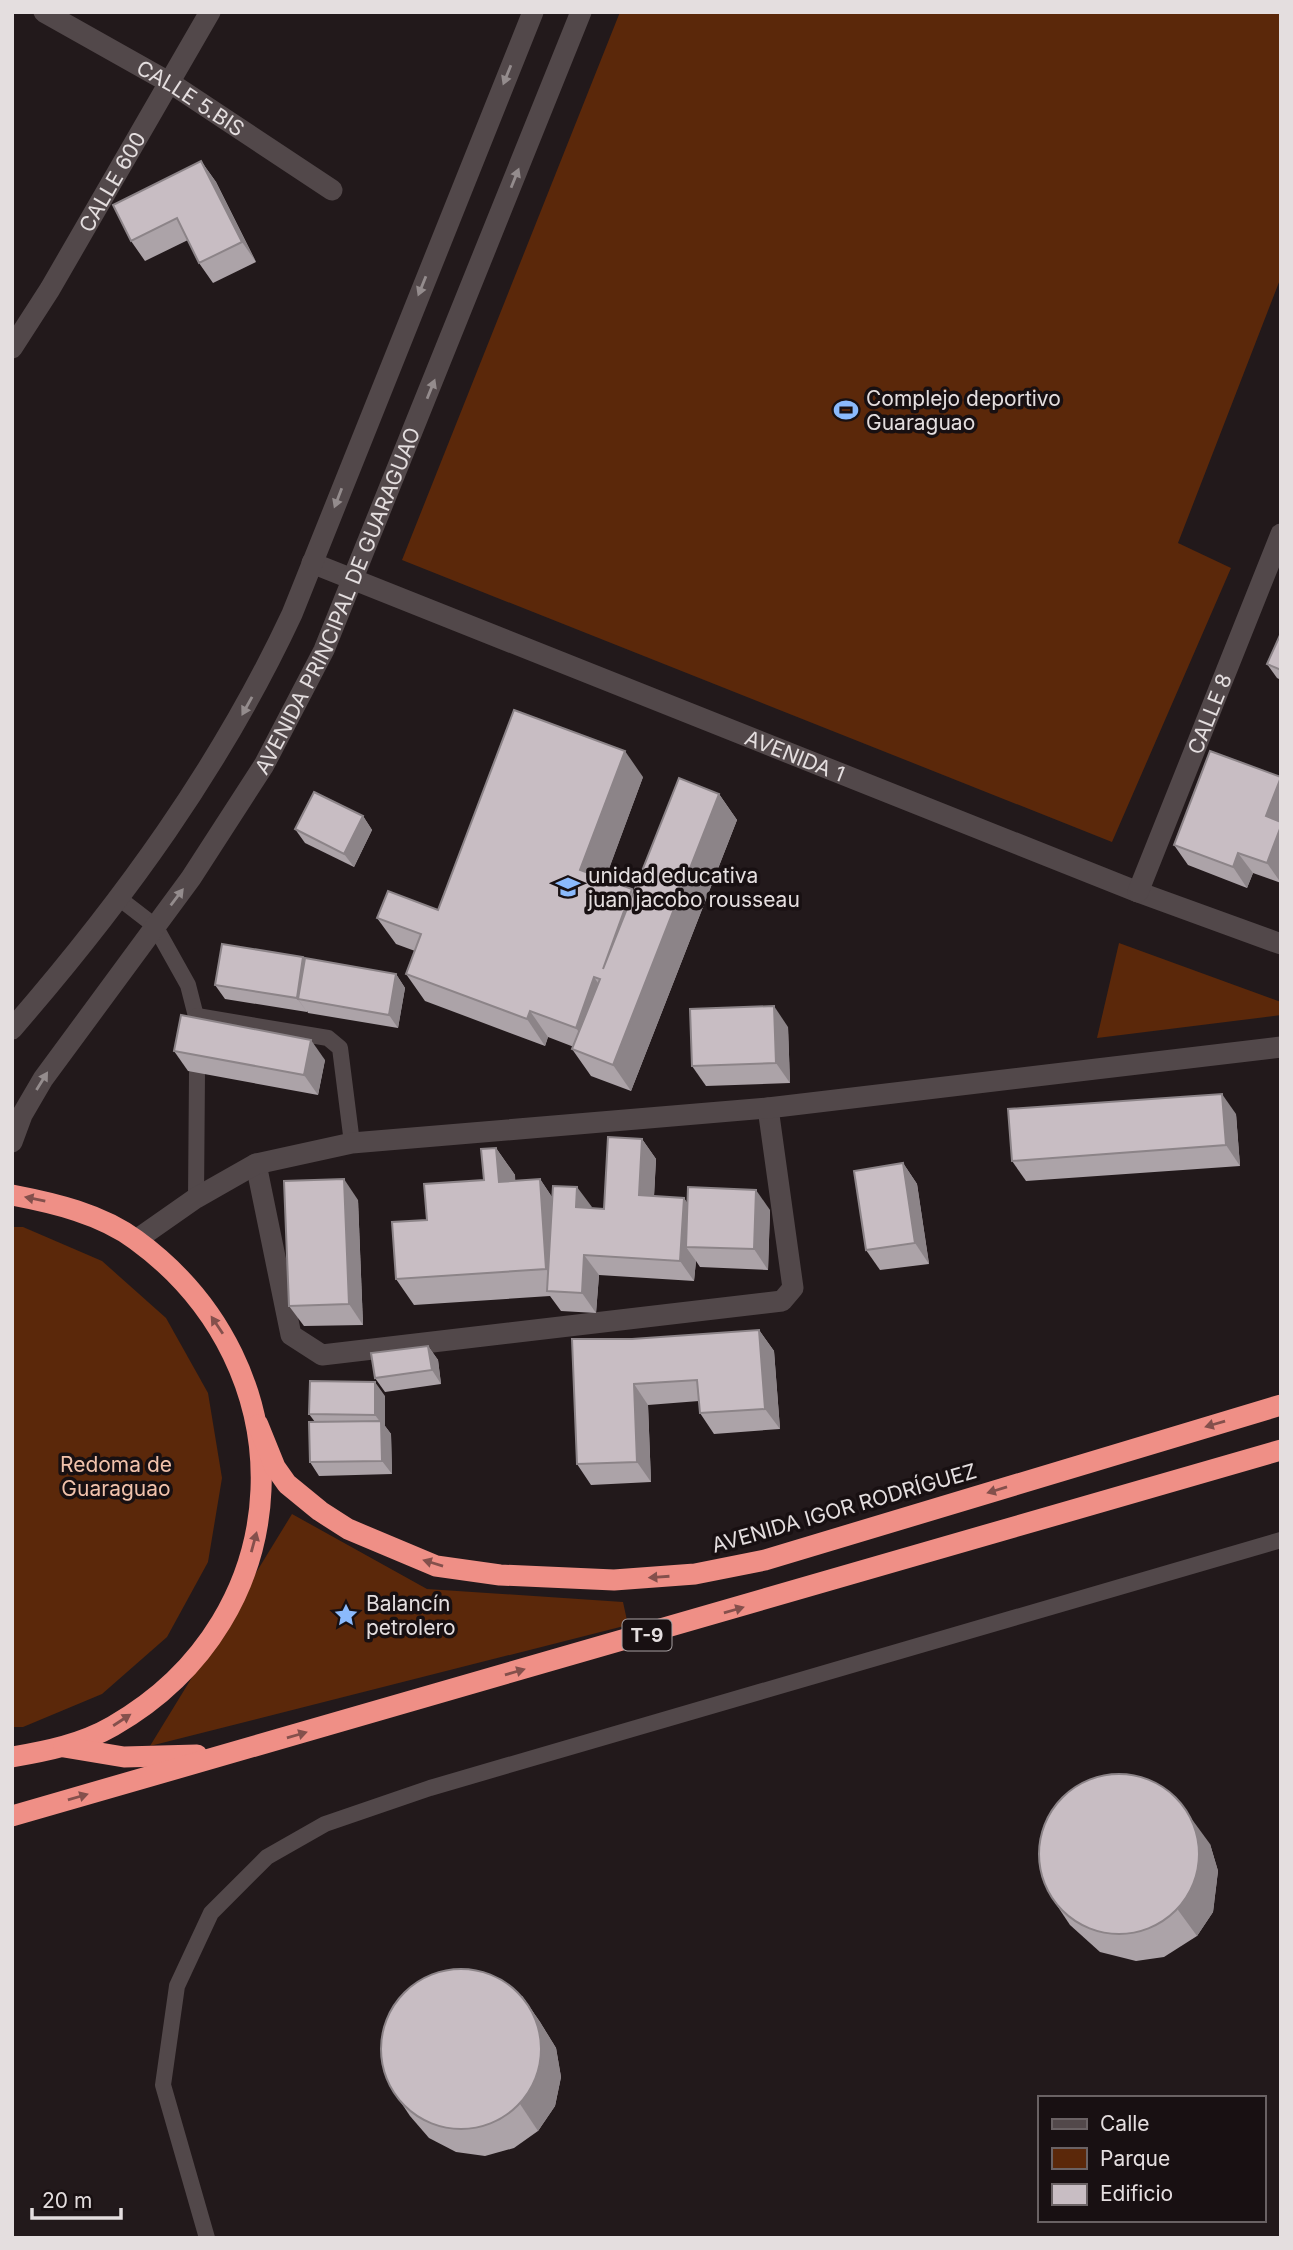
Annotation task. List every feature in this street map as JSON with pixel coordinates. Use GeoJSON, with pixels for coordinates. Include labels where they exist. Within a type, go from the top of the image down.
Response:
{"type":"FeatureCollection","features":[{"type":"Feature","properties":{"kind":"highway","name":"T-9"},"geometry":{"type":"LineString","coordinates":[[12,1195],[56,1203],[112,1226],[136,1240],[192,1289],[222,1330],[244,1376],[258,1425],[263,1476],[258,1527],[245,1577],[222,1623],[192,1664],[155,1699],[111,1727],[12,1769]]}},
{"type":"Feature","properties":{"kind":"highway","name":"AVENIDA IGOR RODRÍGUEZ"},"geometry":{"type":"LineString","coordinates":[[258,1425],[275,1467],[286,1484],[348,1529],[436,1566],[500,1575],[614,1580],[695,1574],[765,1560],[1281,1405]]}},
{"type":"Feature","properties":{"kind":"highway","name":"T-9"},"geometry":{"type":"LineString","coordinates":[[12,1816],[1281,1450]]}},
{"type":"Feature","properties":{"kind":"highway","name":"T-9"},"geometry":{"type":"LineString","coordinates":[[12,1757],[58,1748],[124,1757],[230,1754]]}},
{"type":"Feature","properties":{"kind":"street","name":"CALLE 5.BIS"},"geometry":{"type":"LineString","coordinates":[[44,12],[172,83],[332,190]]}},
{"type":"Feature","properties":{"kind":"street","name":"CALLE 600"},"geometry":{"type":"LineString","coordinates":[[12,348],[172,83],[211,12]]}},
{"type":"Feature","properties":{"kind":"street","name":"AVENIDA PRINCIPAL DE GUARAGUAO"},"geometry":{"type":"LineString","coordinates":[[12,1029],[120,899],[181,812],[248,704],[292,614],[533,12]]}},
{"type":"Feature","properties":{"kind":"street","name":"AVENIDA PRINCIPAL DE GUARAGUAO"},"geometry":{"type":"LineString","coordinates":[[12,1142],[22,1115],[43,1079],[191,878],[264,765],[324,650],[581,12]]}},
{"type":"Feature","properties":{"kind":"street","name":"CALLE 8"},"geometry":{"type":"LineString","coordinates":[[1138,892],[1281,534]]}},
{"type":"Feature","properties":{"kind":"street","name":"AVENIDA 1"},"geometry":{"type":"LineString","coordinates":[[312,562],[1138,892],[1281,944]]}},
{"type":"Feature","properties":{"kind":"street"},"geometry":{"type":"LineString","coordinates":[[136,1240],[195,1198],[256,1164],[352,1143],[768,1108],[1281,1047]]}},
{"type":"Feature","properties":{"kind":"street"},"geometry":{"type":"LineString","coordinates":[[256,1164],[291,1335],[322,1355],[782,1301],[793,1288],[768,1108]]}},
{"type":"Feature","properties":{"kind":"lane"},"geometry":{"type":"LineString","coordinates":[[120,899],[155,926],[188,985],[197,1016],[199,1036]]}},
{"type":"Feature","properties":{"kind":"lane"},"geometry":{"type":"LineString","coordinates":[[197,1016],[328,1038],[340,1048],[352,1143]]}},
{"type":"Feature","properties":{"kind":"lane"},"geometry":{"type":"LineString","coordinates":[[195,1198],[197,1073]]}},
{"type":"Feature","properties":{"kind":"lane"},"geometry":{"type":"LineString","coordinates":[[207,2238],[163,2085],[168,2034],[177,1986],[211,1913],[267,1857],[325,1824],[430,1788],[1281,1540]]}},
{"type":"Feature","properties":{"kind":"green space","name":"Complejo deportivo Guaraguao"},"geometry":{"type":"Polygon","coordinates":[[[620,12],[1281,12],[1281,277],[1178,543],[1231,568],[1112,842],[402,560],[620,12]]]}},
{"type":"Feature","properties":{"kind":"green space"},"geometry":{"type":"Polygon","coordinates":[[[1119,943],[1281,1002],[1281,1015],[1097,1038],[1119,943]]]}},
{"type":"Feature","properties":{"kind":"green space","name":"Redoma de Guaraguao"},"geometry":{"type":"Polygon","coordinates":[[[12,1227],[23,1227],[102,1261],[166,1318],[208,1393],[222,1478],[208,1562],[167,1637],[102,1694],[23,1727],[12,1727],[12,1227]]]}},
{"type":"Feature","properties":{"kind":"green space"},"geometry":{"type":"Polygon","coordinates":[[[292,1514],[427,1589],[623,1602],[628,1625],[150,1746],[292,1514]]]}},
{"type":"Feature","properties":{"kind":"building"},"geometry":{"type":"Polygon","coordinates":[[[201,161],[242,242],[199,263],[177,218],[131,241],[113,205],[201,161]]]}},
{"type":"Feature","properties":{"kind":"building"},"geometry":{"type":"Polygon","coordinates":[[[1281,633],[1281,670],[1267,664],[1281,633]]]}},
{"type":"Feature","properties":{"kind":"building","name":"unidad educativa juan jacobo rousseau"},"geometry":{"type":"Polygon","coordinates":[[[514,710],[625,751],[580,870],[632,889],[603,969],[679,778],[719,794],[613,1065],[572,1049],[600,979],[594,977],[576,1028],[530,1011],[527,1019],[406,974],[421,934],[377,918],[388,891],[438,910],[514,710]]]}},
{"type":"Feature","properties":{"kind":"building"},"geometry":{"type":"Polygon","coordinates":[[[1210,751],[1281,777],[1266,816],[1281,822],[1267,863],[1238,853],[1233,867],[1174,845],[1210,751]]]}},
{"type":"Feature","properties":{"kind":"building"},"geometry":{"type":"Polygon","coordinates":[[[314,792],[363,816],[344,854],[295,829],[314,792]]]}},
{"type":"Feature","properties":{"kind":"building"},"geometry":{"type":"Polygon","coordinates":[[[222,944],[303,957],[297,998],[215,985],[222,944]]]}},
{"type":"Feature","properties":{"kind":"building"},"geometry":{"type":"Polygon","coordinates":[[[305,958],[396,974],[389,1015],[298,999],[305,958]]]}},
{"type":"Feature","properties":{"kind":"building"},"geometry":{"type":"Polygon","coordinates":[[[774,1006],[776,1063],[692,1066],[690,1009],[774,1006]]]}},
{"type":"Feature","properties":{"kind":"building"},"geometry":{"type":"Polygon","coordinates":[[[181,1015],[311,1040],[304,1075],[174,1051],[181,1015]]]}},
{"type":"Feature","properties":{"kind":"building"},"geometry":{"type":"Polygon","coordinates":[[[1222,1094],[1226,1145],[1012,1161],[1008,1109],[1222,1094]]]}},
{"type":"Feature","properties":{"kind":"building"},"geometry":{"type":"Polygon","coordinates":[[[608,1137],[642,1139],[639,1195],[684,1198],[680,1261],[584,1255],[582,1293],[547,1291],[553,1186],[577,1187],[576,1207],[604,1209],[608,1137]]]}},
{"type":"Feature","properties":{"kind":"building"},"geometry":{"type":"Polygon","coordinates":[[[496,1148],[499,1182],[540,1179],[546,1269],[396,1279],[392,1222],[427,1220],[424,1184],[484,1180],[481,1149],[496,1148]]]}},
{"type":"Feature","properties":{"kind":"building"},"geometry":{"type":"Polygon","coordinates":[[[903,1163],[915,1243],[866,1250],[854,1171],[903,1163]]]}},
{"type":"Feature","properties":{"kind":"building"},"geometry":{"type":"Polygon","coordinates":[[[344,1179],[349,1304],[289,1306],[284,1181],[344,1179]]]}},
{"type":"Feature","properties":{"kind":"building"},"geometry":{"type":"Polygon","coordinates":[[[688,1187],[756,1190],[754,1249],[686,1247],[688,1187]]]}},
{"type":"Feature","properties":{"kind":"building"},"geometry":{"type":"Polygon","coordinates":[[[759,1330],[765,1409],[700,1413],[697,1380],[634,1384],[637,1462],[577,1464],[572,1339],[632,1339],[759,1330]]]}},
{"type":"Feature","properties":{"kind":"building"},"geometry":{"type":"Polygon","coordinates":[[[428,1346],[432,1370],[375,1378],[371,1353],[428,1346]]]}},
{"type":"Feature","properties":{"kind":"building"},"geometry":{"type":"Polygon","coordinates":[[[310,1381],[375,1382],[375,1415],[309,1414],[310,1381]]]}},
{"type":"Feature","properties":{"kind":"building"},"geometry":{"type":"Polygon","coordinates":[[[381,1421],[382,1461],[310,1462],[309,1422],[381,1421]]]}},
{"type":"Feature","properties":{"kind":"building"},"geometry":{"type":"Polygon","coordinates":[[[1119,1774],[1149,1780],[1175,1798],[1193,1824],[1199,1854],[1193,1884],[1175,1910],[1149,1928],[1119,1934],[1089,1928],[1063,1910],[1045,1884],[1039,1854],[1045,1824],[1063,1798],[1089,1780],[1119,1774]]]}},
{"type":"Feature","properties":{"kind":"building"},"geometry":{"type":"Polygon","coordinates":[[[461,1969],[492,1975],[517,1993],[535,2018],[541,2049],[535,2080],[517,2105],[492,2123],[461,2129],[430,2123],[405,2105],[387,2080],[381,2049],[387,2018],[405,1993],[430,1975],[461,1969]]]}},
{"type":"Feature","properties":{"kind":"place","name":"Complejo deportivo Guaraguao"},"geometry":{"type":"Point","coordinates":[846,410]}},
{"type":"Feature","properties":{"kind":"place","name":"unidad educativa juan jacobo rousseau"},"geometry":{"type":"Point","coordinates":[568,887]}},
{"type":"Feature","properties":{"kind":"place","name":"Balancín petrolero"},"geometry":{"type":"Point","coordinates":[346,1615]}}]}
